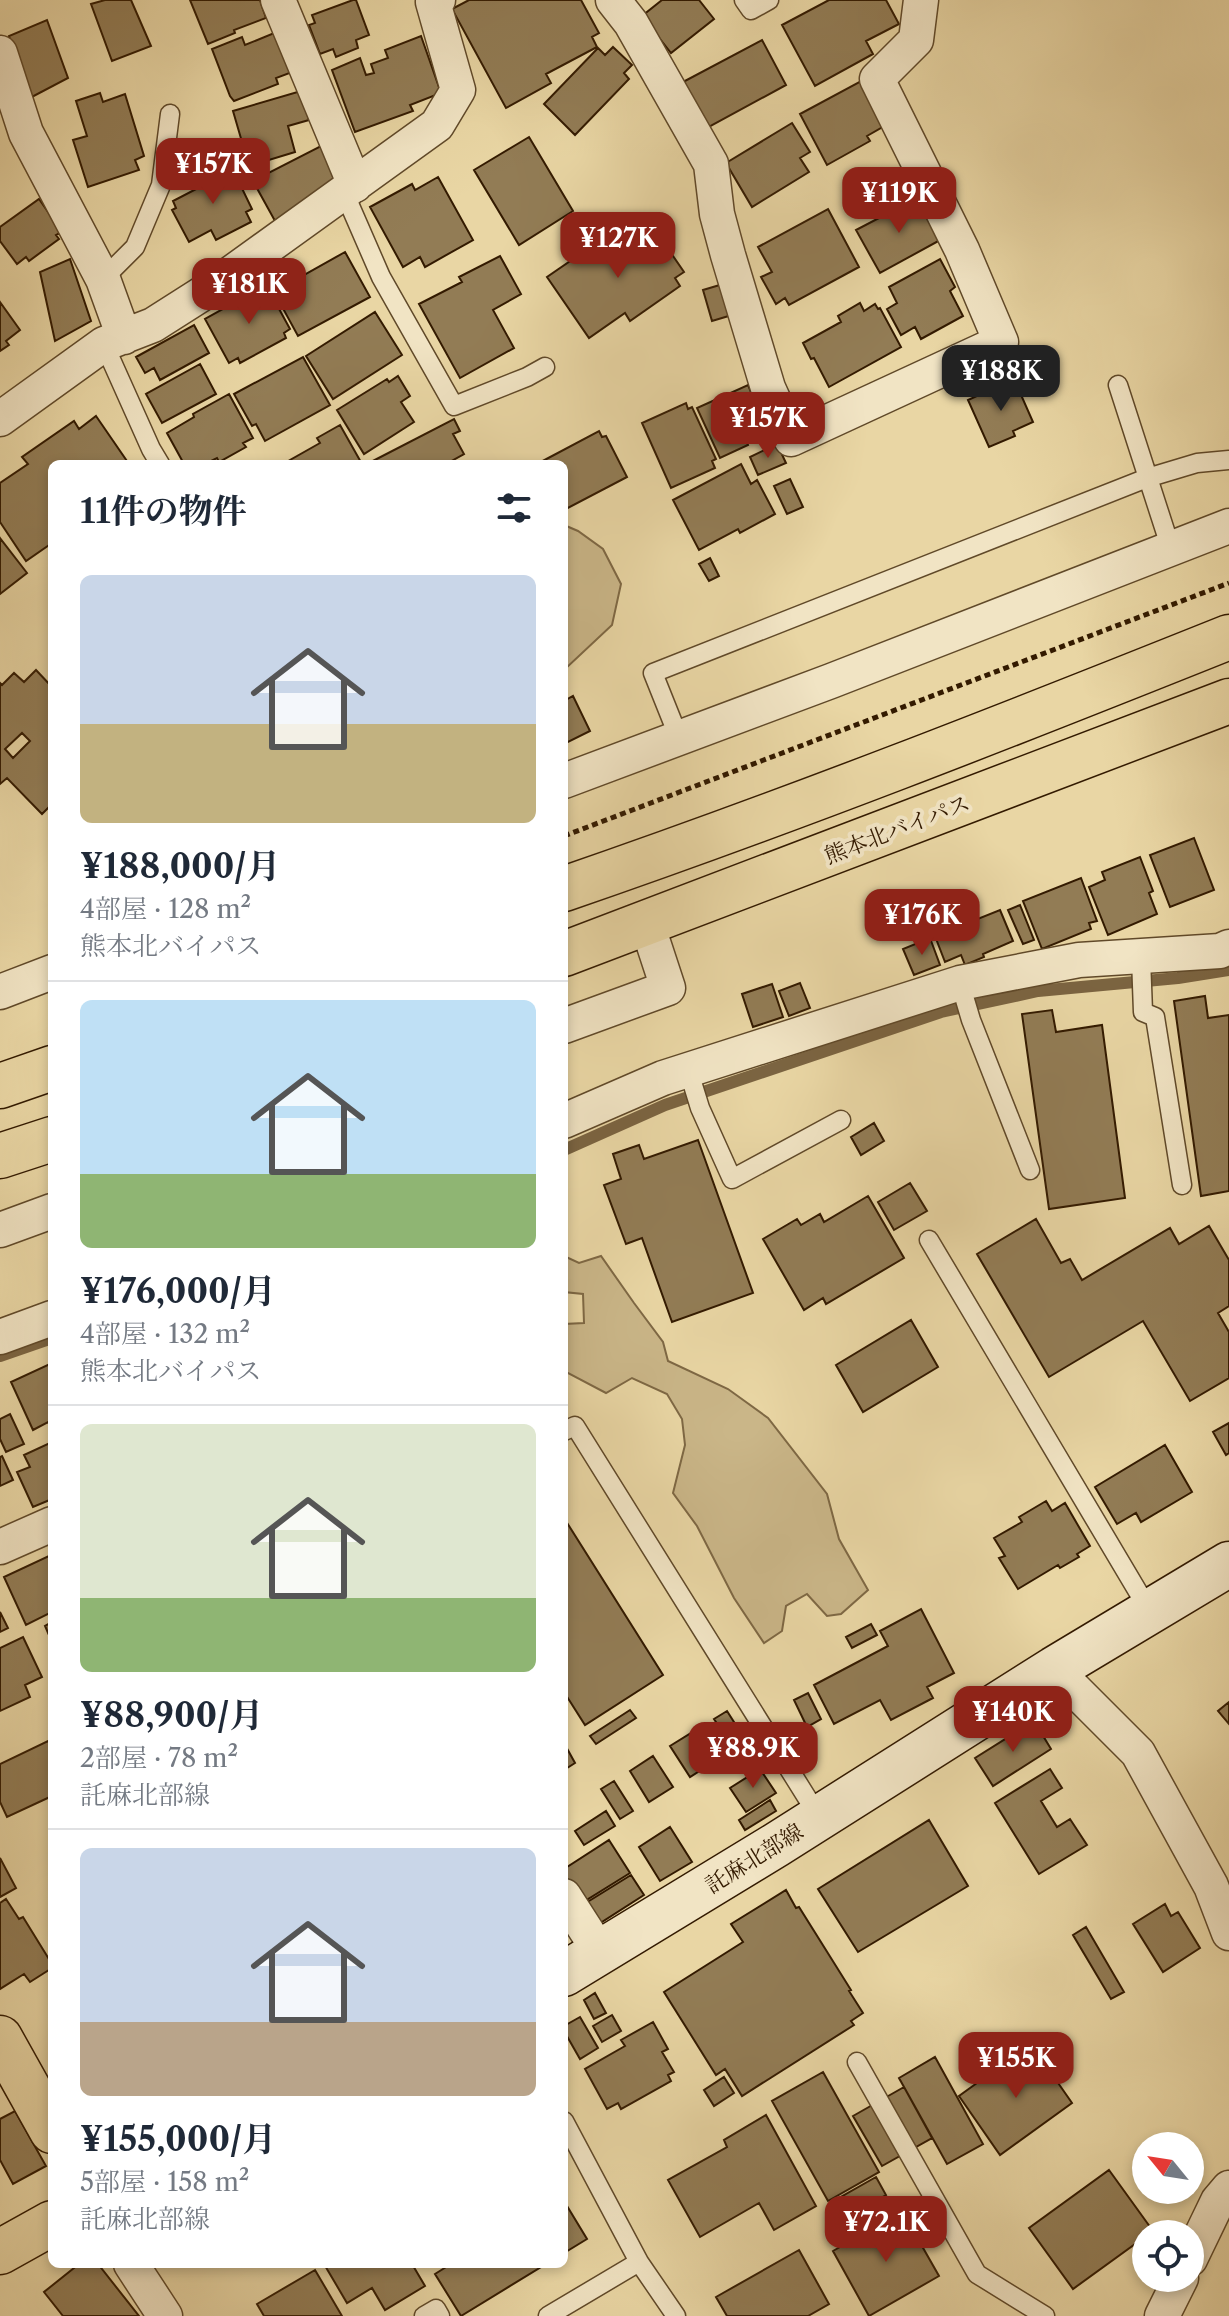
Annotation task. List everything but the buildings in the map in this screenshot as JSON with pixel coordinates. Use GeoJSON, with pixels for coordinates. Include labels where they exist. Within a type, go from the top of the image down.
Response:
{"type":"FeatureCollection","features":[{"type":"Feature","properties":{"kind":"main road"},"geometry":{"type":"LineString","coordinates":[[568,888],[1031,716],[1229,637]]}},
{"type":"Feature","properties":{"kind":"main road","name":"熊本北バイパス"},"geometry":{"type":"LineString","coordinates":[[568,953],[1229,701]]}},
{"type":"Feature","properties":{"kind":"main road"},"geometry":{"type":"LineString","coordinates":[[0,1086],[48,1069]]}},
{"type":"Feature","properties":{"kind":"main road"},"geometry":{"type":"LineString","coordinates":[[0,1156],[48,1140]]}},
{"type":"Feature","properties":{"kind":"main road","name":"託麻北部線"},"geometry":{"type":"LineString","coordinates":[[582,1963],[820,1818],[1054,1669],[1229,1564]]}},
{"type":"Feature","properties":{"kind":"main road"},"geometry":{"type":"LineString","coordinates":[[0,2038],[48,2124]]}},
{"type":"Feature","properties":{"kind":"main road"},"geometry":{"type":"LineString","coordinates":[[0,2252],[48,2225]]}},
{"type":"Feature","properties":{"kind":"street"},"geometry":{"type":"LineString","coordinates":[[278,0],[350,189]]}},
{"type":"Feature","properties":{"kind":"street"},"geometry":{"type":"LineString","coordinates":[[613,0],[631,23],[711,164],[717,214],[728,255],[768,388],[791,439],[1001,342],[962,250],[877,79],[916,40],[921,0]]}},
{"type":"Feature","properties":{"kind":"street"},"geometry":{"type":"LineString","coordinates":[[0,419],[114,341],[153,325],[208,290],[437,125],[458,90],[434,1]]}},
{"type":"Feature","properties":{"kind":"street"},"geometry":{"type":"LineString","coordinates":[[0,53],[26,133],[103,279],[114,341]]}},
{"type":"Feature","properties":{"kind":"street"},"geometry":{"type":"LineString","coordinates":[[568,780],[1229,526]]}},
{"type":"Feature","properties":{"kind":"street"},"geometry":{"type":"LineString","coordinates":[[568,1025],[668,988],[647,924]]}},
{"type":"Feature","properties":{"kind":"street"},"geometry":{"type":"LineString","coordinates":[[568,1119],[663,1078],[690,1076],[961,988],[1079,960],[1141,964],[1229,947]]}},
{"type":"Feature","properties":{"kind":"street"},"geometry":{"type":"LineString","coordinates":[[0,992],[48,974]]}},
{"type":"Feature","properties":{"kind":"street"},"geometry":{"type":"LineString","coordinates":[[0,1230],[48,1212]]}},
{"type":"Feature","properties":{"kind":"street"},"geometry":{"type":"LineString","coordinates":[[0,1337],[48,1319]]}},
{"type":"Feature","properties":{"kind":"street"},"geometry":{"type":"LineString","coordinates":[[0,1547],[48,1526]]}},
{"type":"Feature","properties":{"kind":"street"},"geometry":{"type":"LineString","coordinates":[[1054,1669],[1138,1753],[1211,1886],[1229,1933]]}},
{"type":"Feature","properties":{"kind":"street"},"geometry":{"type":"LineString","coordinates":[[568,1911],[582,1963]]}},
{"type":"Feature","properties":{"kind":"street"},"geometry":{"type":"LineString","coordinates":[[1204,2230],[1218,2201],[1229,2188]]}},
{"type":"Feature","properties":{"kind":"street"},"geometry":{"type":"LineString","coordinates":[[134,2268],[165,2316]]}},
{"type":"Feature","properties":{"kind":"street"},"geometry":{"type":"LineString","coordinates":[[1162,2316],[1174,2292]]}},
{"type":"Feature","properties":{"kind":"lane"},"geometry":{"type":"LineString","coordinates":[[744,0],[751,10],[769,0]]}},
{"type":"Feature","properties":{"kind":"lane"},"geometry":{"type":"LineString","coordinates":[[103,279],[135,247],[161,185],[170,114]]}},
{"type":"Feature","properties":{"kind":"lane"},"geometry":{"type":"LineString","coordinates":[[350,189],[381,277],[454,406],[545,367]]}},
{"type":"Feature","properties":{"kind":"lane"},"geometry":{"type":"LineString","coordinates":[[114,341],[151,449],[158,460]]}},
{"type":"Feature","properties":{"kind":"lane"},"geometry":{"type":"LineString","coordinates":[[1118,385],[1171,549]]}},
{"type":"Feature","properties":{"kind":"lane"},"geometry":{"type":"LineString","coordinates":[[679,738],[653,673],[1147,478],[1197,463],[1229,460]]}},
{"type":"Feature","properties":{"kind":"lane"},"geometry":{"type":"LineString","coordinates":[[1141,964],[1143,1012],[1155,1017],[1182,1185]]}},
{"type":"Feature","properties":{"kind":"lane"},"geometry":{"type":"LineString","coordinates":[[961,988],[1030,1170]]}},
{"type":"Feature","properties":{"kind":"lane"},"geometry":{"type":"LineString","coordinates":[[690,1076],[700,1108],[732,1179],[841,1120]]}},
{"type":"Feature","properties":{"kind":"lane"},"geometry":{"type":"LineString","coordinates":[[929,1240],[1150,1612]]}},
{"type":"Feature","properties":{"kind":"lane"},"geometry":{"type":"LineString","coordinates":[[568,1429],[575,1426],[820,1818]]}},
{"type":"Feature","properties":{"kind":"lane"},"geometry":{"type":"LineString","coordinates":[[857,2062],[977,2274],[1045,2316]]}},
{"type":"Feature","properties":{"kind":"lane"},"geometry":{"type":"LineString","coordinates":[[568,2129],[639,2262],[676,2316]]}},
{"type":"Feature","properties":{"kind":"lane"},"geometry":{"type":"LineString","coordinates":[[548,2316],[639,2262]]}},
{"type":"Feature","properties":{"kind":"lane"},"geometry":{"type":"LineString","coordinates":[[424,2316],[436,2309],[440,2316]]}},
{"type":"Feature","properties":{"kind":"path"},"geometry":{"type":"LineString","coordinates":[[568,834],[1229,583]]}},
{"type":"Feature","properties":{"kind":"shaded area"},"geometry":{"type":"Polygon","coordinates":[[[568,527],[603,549],[621,584],[612,625],[568,666],[568,527]]]}},
{"type":"Feature","properties":{"kind":"shaded area"},"geometry":{"type":"Polygon","coordinates":[[[601,1256],[663,1342],[668,1361],[728,1389],[768,1418],[827,1494],[839,1539],[868,1590],[841,1614],[827,1616],[807,1594],[786,1606],[782,1631],[764,1643],[734,1598],[697,1526],[673,1493],[685,1445],[682,1419],[667,1394],[632,1378],[606,1393],[568,1373],[568,1324],[584,1323],[583,1294],[568,1292],[568,1258],[579,1263],[601,1256]]]}},
{"type":"Feature","properties":{"kind":"waterway"},"geometry":{"type":"LineString","coordinates":[[568,1148],[665,1105],[941,1012],[1038,991],[1229,970]]}},
{"type":"Feature","properties":{"kind":"waterway"},"geometry":{"type":"LineString","coordinates":[[0,1356],[48,1339]]}}]}
